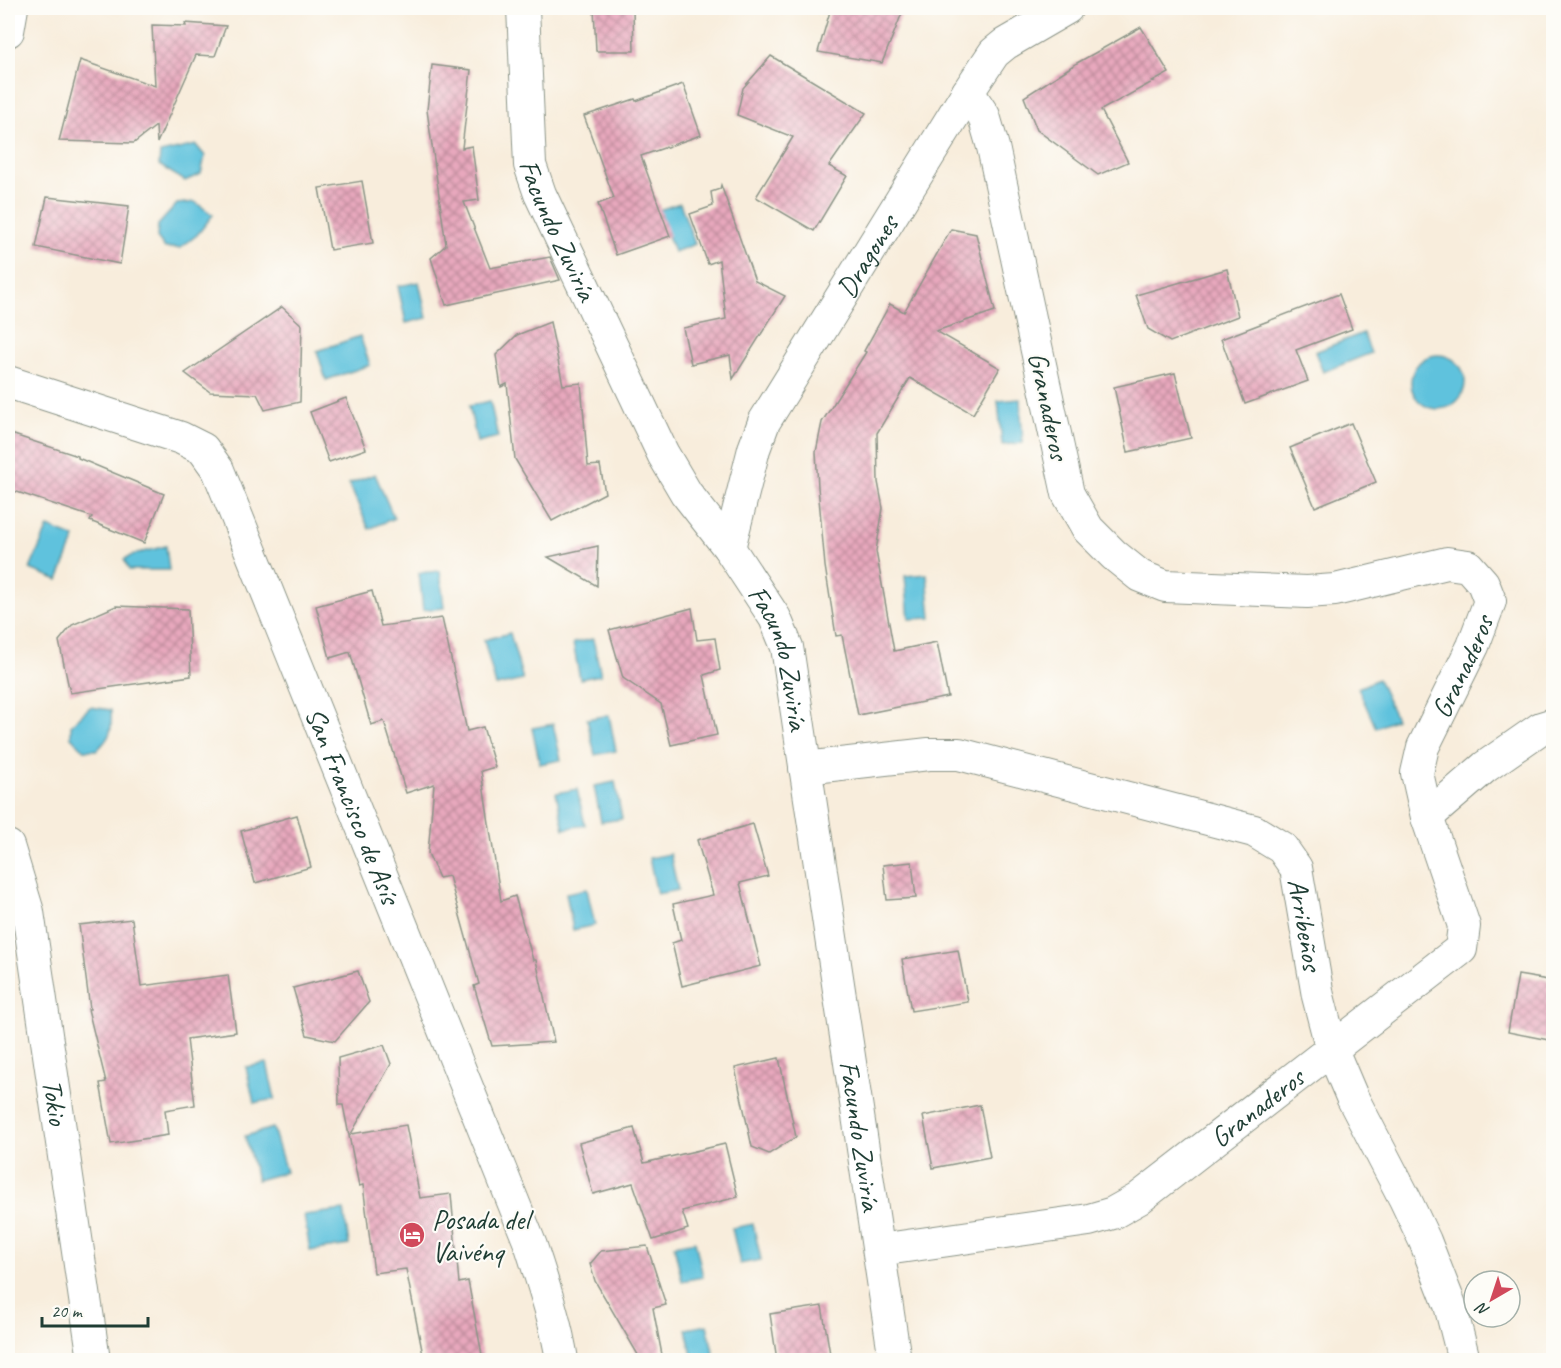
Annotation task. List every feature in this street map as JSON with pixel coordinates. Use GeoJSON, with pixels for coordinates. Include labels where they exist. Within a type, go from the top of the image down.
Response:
{"type":"FeatureCollection","features":[{"type":"Feature","properties":{"kind":"street"},"geometry":{"type":"LineString","coordinates":[[8,31],[12,8]]}},
{"type":"Feature","properties":{"kind":"street","name":"Facundo Zuviría"},"geometry":{"type":"LineString","coordinates":[[523,8],[530,165],[540,194],[663,454],[686,493],[729,548],[775,618],[787,647],[896,1360]]}},
{"type":"Feature","properties":{"kind":"street","name":"Dragones"},"geometry":{"type":"LineString","coordinates":[[729,548],[754,449],[764,422],[968,92],[994,53],[1005,44],[1067,8]]}},
{"type":"Feature","properties":{"kind":"street","name":"Granaderos"},"geometry":{"type":"LineString","coordinates":[[879,1250],[1089,1220],[1113,1213],[1138,1199],[1461,949],[1464,926],[1427,817],[1417,773],[1423,747],[1473,646],[1490,602],[1483,583],[1468,567],[1447,563],[1335,590],[1307,592],[1165,586],[1140,576],[1088,530],[1068,494],[993,147],[984,116],[968,92]]}},
{"type":"Feature","properties":{"kind":"street","name":"San Francisco de Asís"},"geometry":{"type":"LineString","coordinates":[[8,382],[181,438],[203,449],[218,470],[531,1246],[556,1326],[562,1360]]}},
{"type":"Feature","properties":{"kind":"street"},"geometry":{"type":"LineString","coordinates":[[1427,817],[1485,767],[1541,729],[1554,724]]}},
{"type":"Feature","properties":{"kind":"street","name":"Arribeños"},"geometry":{"type":"LineString","coordinates":[[805,768],[929,754],[959,754],[1254,831],[1282,848],[1296,868],[1318,996],[1332,1050],[1352,1097],[1406,1199],[1425,1241],[1450,1305],[1464,1360]]}},
{"type":"Feature","properties":{"kind":"street","name":"Tokio"},"geometry":{"type":"LineString","coordinates":[[8,846],[28,912],[94,1360]]}},
{"type":"Feature","properties":{"kind":"water"},"geometry":{"type":"Polygon","coordinates":[[[196,145],[205,156],[201,174],[185,181],[159,165],[160,153],[196,145]]]}},
{"type":"Feature","properties":{"kind":"water"},"geometry":{"type":"Polygon","coordinates":[[[195,202],[213,215],[197,235],[180,248],[165,248],[157,237],[158,225],[177,204],[195,202]]]}},
{"type":"Feature","properties":{"kind":"water"},"geometry":{"type":"Polygon","coordinates":[[[680,203],[695,244],[674,252],[659,210],[680,203]]]}},
{"type":"Feature","properties":{"kind":"water"},"geometry":{"type":"Polygon","coordinates":[[[419,282],[427,318],[406,323],[398,286],[419,282]]]}},
{"type":"Feature","properties":{"kind":"water"},"geometry":{"type":"Polygon","coordinates":[[[1363,333],[1371,353],[1323,372],[1315,352],[1363,333]]]}},
{"type":"Feature","properties":{"kind":"water"},"geometry":{"type":"Polygon","coordinates":[[[360,336],[370,365],[326,380],[317,351],[360,336]]]}},
{"type":"Feature","properties":{"kind":"water"},"geometry":{"type":"Polygon","coordinates":[[[1433,355],[1443,355],[1453,359],[1461,367],[1465,382],[1461,397],[1453,405],[1443,409],[1433,409],[1423,405],[1415,397],[1411,387],[1411,377],[1415,367],[1423,359],[1433,355]]]}},
{"type":"Feature","properties":{"kind":"water"},"geometry":{"type":"Polygon","coordinates":[[[1020,399],[1023,443],[1002,445],[998,401],[1020,399]]]}},
{"type":"Feature","properties":{"kind":"water"},"geometry":{"type":"Polygon","coordinates":[[[490,401],[498,437],[477,442],[469,406],[490,401]]]}},
{"type":"Feature","properties":{"kind":"water"},"geometry":{"type":"Polygon","coordinates":[[[375,474],[394,518],[369,529],[349,484],[375,474]]]}},
{"type":"Feature","properties":{"kind":"water"},"geometry":{"type":"Polygon","coordinates":[[[48,527],[75,538],[58,580],[30,569],[48,527]]]}},
{"type":"Feature","properties":{"kind":"water"},"geometry":{"type":"Polygon","coordinates":[[[166,546],[169,570],[129,570],[124,559],[166,546]]]}},
{"type":"Feature","properties":{"kind":"water"},"geometry":{"type":"Polygon","coordinates":[[[440,571],[444,608],[423,610],[419,573],[440,571]]]}},
{"type":"Feature","properties":{"kind":"water"},"geometry":{"type":"Polygon","coordinates":[[[927,574],[931,618],[909,619],[905,576],[927,574]]]}},
{"type":"Feature","properties":{"kind":"water"},"geometry":{"type":"Polygon","coordinates":[[[510,633],[523,680],[496,686],[484,640],[510,633]]]}},
{"type":"Feature","properties":{"kind":"water"},"geometry":{"type":"Polygon","coordinates":[[[593,639],[601,675],[580,679],[573,643],[593,639]]]}},
{"type":"Feature","properties":{"kind":"water"},"geometry":{"type":"Polygon","coordinates":[[[1378,679],[1396,719],[1376,728],[1358,688],[1378,679]]]}},
{"type":"Feature","properties":{"kind":"water"},"geometry":{"type":"Polygon","coordinates":[[[90,707],[111,710],[110,732],[106,741],[97,750],[84,750],[71,737],[71,725],[90,707]]]}},
{"type":"Feature","properties":{"kind":"water"},"geometry":{"type":"Polygon","coordinates":[[[609,715],[616,751],[595,755],[587,719],[609,715]]]}},
{"type":"Feature","properties":{"kind":"water"},"geometry":{"type":"Polygon","coordinates":[[[553,724],[561,760],[540,764],[532,728],[553,724]]]}},
{"type":"Feature","properties":{"kind":"water"},"geometry":{"type":"Polygon","coordinates":[[[615,782],[622,819],[601,822],[594,786],[615,782]]]}},
{"type":"Feature","properties":{"kind":"water"},"geometry":{"type":"Polygon","coordinates":[[[577,789],[585,825],[564,829],[556,793],[577,789]]]}},
{"type":"Feature","properties":{"kind":"water"},"geometry":{"type":"Polygon","coordinates":[[[670,854],[678,890],[657,894],[649,858],[670,854]]]}},
{"type":"Feature","properties":{"kind":"water"},"geometry":{"type":"Polygon","coordinates":[[[587,889],[595,925],[573,930],[566,893],[587,889]]]}},
{"type":"Feature","properties":{"kind":"water"},"geometry":{"type":"Polygon","coordinates":[[[267,1063],[275,1099],[254,1103],[246,1067],[267,1063]]]}},
{"type":"Feature","properties":{"kind":"water"},"geometry":{"type":"Polygon","coordinates":[[[273,1128],[286,1172],[257,1180],[245,1136],[273,1128]]]}},
{"type":"Feature","properties":{"kind":"water"},"geometry":{"type":"Polygon","coordinates":[[[344,1210],[349,1245],[310,1251],[304,1215],[344,1210]]]}},
{"type":"Feature","properties":{"kind":"water"},"geometry":{"type":"Polygon","coordinates":[[[753,1224],[761,1260],[740,1264],[732,1228],[753,1224]]]}},
{"type":"Feature","properties":{"kind":"water"},"geometry":{"type":"Polygon","coordinates":[[[695,1241],[703,1277],[682,1281],[674,1245],[695,1241]]]}},
{"type":"Feature","properties":{"kind":"water"},"geometry":{"type":"Polygon","coordinates":[[[707,1325],[715,1360],[693,1360],[686,1329],[707,1325]]]}},
{"type":"Feature","properties":{"kind":"building"},"geometry":{"type":"Polygon","coordinates":[[[594,8],[633,8],[634,51],[596,51],[594,8]]]}},
{"type":"Feature","properties":{"kind":"building"},"geometry":{"type":"Polygon","coordinates":[[[831,8],[904,8],[882,63],[818,52],[831,8]]]}},
{"type":"Feature","properties":{"kind":"building"},"geometry":{"type":"Polygon","coordinates":[[[185,23],[226,26],[215,56],[196,55],[157,143],[156,126],[134,143],[59,141],[80,60],[155,86],[152,25],[186,26],[185,23]]]}},
{"type":"Feature","properties":{"kind":"building"},"geometry":{"type":"Polygon","coordinates":[[[1141,27],[1169,73],[1101,110],[1128,162],[1098,175],[1037,130],[1024,97],[1077,63],[1141,27]]]}},
{"type":"Feature","properties":{"kind":"building"},"geometry":{"type":"Polygon","coordinates":[[[771,56],[866,113],[829,166],[847,176],[814,231],[756,197],[793,137],[737,115],[743,88],[771,56]]]}},
{"type":"Feature","properties":{"kind":"building"},"geometry":{"type":"Polygon","coordinates":[[[432,65],[471,70],[462,148],[472,146],[479,200],[464,202],[490,268],[550,257],[560,280],[446,305],[431,258],[446,245],[427,110],[432,65]]]}},
{"type":"Feature","properties":{"kind":"building"},"geometry":{"type":"Polygon","coordinates":[[[683,84],[701,135],[641,156],[670,236],[616,255],[598,204],[614,198],[584,116],[683,84]]]}},
{"type":"Feature","properties":{"kind":"building"},"geometry":{"type":"Polygon","coordinates":[[[362,181],[373,243],[330,250],[319,188],[362,181]]]}},
{"type":"Feature","properties":{"kind":"building"},"geometry":{"type":"Polygon","coordinates":[[[721,185],[755,281],[785,296],[733,379],[730,355],[691,364],[683,328],[726,319],[719,260],[708,264],[690,214],[713,206],[711,192],[720,189],[721,185]]]}},
{"type":"Feature","properties":{"kind":"building"},"geometry":{"type":"Polygon","coordinates":[[[47,197],[129,206],[120,264],[36,247],[47,197]]]}},
{"type":"Feature","properties":{"kind":"building"},"geometry":{"type":"Polygon","coordinates":[[[951,229],[976,234],[995,311],[936,331],[1000,368],[973,414],[910,378],[877,433],[878,482],[883,508],[876,551],[894,651],[937,642],[948,697],[858,715],[842,635],[836,636],[825,566],[816,452],[822,422],[866,352],[864,351],[890,304],[904,312],[951,229]]]}},
{"type":"Feature","properties":{"kind":"building"},"geometry":{"type":"Polygon","coordinates":[[[1227,269],[1238,316],[1170,342],[1148,329],[1136,295],[1227,269]]]}},
{"type":"Feature","properties":{"kind":"building"},"geometry":{"type":"Polygon","coordinates":[[[1339,294],[1352,329],[1296,350],[1308,381],[1245,404],[1221,339],[1339,294]]]}},
{"type":"Feature","properties":{"kind":"building"},"geometry":{"type":"Polygon","coordinates":[[[282,307],[302,325],[300,402],[265,410],[257,394],[210,392],[185,373],[282,307]]]}},
{"type":"Feature","properties":{"kind":"building"},"geometry":{"type":"Polygon","coordinates":[[[550,322],[563,385],[581,383],[588,466],[600,465],[605,493],[552,521],[515,459],[507,384],[501,387],[496,355],[517,335],[550,322]]]}},
{"type":"Feature","properties":{"kind":"building"},"geometry":{"type":"Polygon","coordinates":[[[1175,373],[1191,438],[1128,452],[1114,387],[1175,373]]]}},
{"type":"Feature","properties":{"kind":"building"},"geometry":{"type":"Polygon","coordinates":[[[346,398],[366,449],[329,462],[310,412],[346,398]]]}},
{"type":"Feature","properties":{"kind":"building"},"geometry":{"type":"Polygon","coordinates":[[[1351,423],[1376,482],[1315,507],[1290,448],[1351,423]]]}},
{"type":"Feature","properties":{"kind":"building"},"geometry":{"type":"Polygon","coordinates":[[[8,433],[78,456],[78,458],[164,494],[144,543],[90,521],[92,517],[8,489],[8,433]]]}},
{"type":"Feature","properties":{"kind":"building"},"geometry":{"type":"Polygon","coordinates":[[[598,546],[597,586],[548,557],[598,546]]]}},
{"type":"Feature","properties":{"kind":"building"},"geometry":{"type":"Polygon","coordinates":[[[372,591],[381,626],[442,618],[467,731],[483,727],[495,767],[481,771],[501,901],[515,896],[533,960],[536,960],[554,1042],[492,1046],[474,986],[479,984],[449,876],[439,878],[428,853],[434,784],[406,793],[384,721],[371,725],[350,652],[330,658],[316,606],[372,591]]]}},
{"type":"Feature","properties":{"kind":"building"},"geometry":{"type":"Polygon","coordinates":[[[116,606],[188,609],[191,676],[70,693],[59,641],[72,625],[116,606]]]}},
{"type":"Feature","properties":{"kind":"building"},"geometry":{"type":"Polygon","coordinates":[[[692,608],[697,640],[715,638],[720,670],[704,675],[717,735],[671,745],[661,704],[623,678],[609,630],[692,608]]]}},
{"type":"Feature","properties":{"kind":"building"},"geometry":{"type":"Polygon","coordinates":[[[297,815],[311,867],[255,883],[241,831],[297,815]]]}},
{"type":"Feature","properties":{"kind":"building"},"geometry":{"type":"Polygon","coordinates":[[[753,824],[768,876],[740,883],[761,966],[682,986],[672,943],[681,940],[673,904],[713,895],[697,840],[753,824]]]}},
{"type":"Feature","properties":{"kind":"building"},"geometry":{"type":"Polygon","coordinates":[[[912,862],[916,898],[887,900],[883,865],[912,862]]]}},
{"type":"Feature","properties":{"kind":"building"},"geometry":{"type":"Polygon","coordinates":[[[132,919],[141,986],[228,975],[236,1032],[187,1039],[195,1105],[165,1110],[168,1135],[111,1144],[100,1083],[106,1082],[88,1009],[90,1009],[79,925],[132,919]]]}},
{"type":"Feature","properties":{"kind":"building"},"geometry":{"type":"Polygon","coordinates":[[[958,950],[968,1002],[911,1011],[902,959],[958,950]]]}},
{"type":"Feature","properties":{"kind":"building"},"geometry":{"type":"Polygon","coordinates":[[[358,971],[369,1002],[335,1041],[307,1035],[293,988],[358,971]]]}},
{"type":"Feature","properties":{"kind":"building"},"geometry":{"type":"Polygon","coordinates":[[[1518,975],[1554,981],[1554,1041],[1508,1032],[1518,975]]]}},
{"type":"Feature","properties":{"kind":"building"},"geometry":{"type":"Polygon","coordinates":[[[384,1045],[391,1064],[351,1134],[406,1125],[420,1198],[451,1194],[459,1283],[468,1281],[483,1360],[424,1360],[406,1269],[374,1273],[363,1185],[359,1186],[343,1105],[339,1105],[338,1058],[384,1045]]]}},
{"type":"Feature","properties":{"kind":"building"},"geometry":{"type":"Polygon","coordinates":[[[779,1058],[796,1137],[769,1154],[752,1147],[735,1068],[779,1058]]]}},
{"type":"Feature","properties":{"kind":"building"},"geometry":{"type":"Polygon","coordinates":[[[980,1105],[990,1157],[933,1168],[923,1116],[980,1105]]]}},
{"type":"Feature","properties":{"kind":"building"},"geometry":{"type":"Polygon","coordinates":[[[634,1128],[644,1163],[725,1144],[738,1197],[682,1211],[688,1229],[653,1240],[633,1183],[593,1194],[579,1143],[634,1128]]]}},
{"type":"Feature","properties":{"kind":"building"},"geometry":{"type":"Polygon","coordinates":[[[647,1246],[666,1305],[653,1308],[663,1360],[641,1360],[595,1281],[590,1264],[601,1251],[647,1246]]]}},
{"type":"Feature","properties":{"kind":"building"},"geometry":{"type":"Polygon","coordinates":[[[822,1306],[831,1360],[777,1360],[770,1314],[822,1306]]]}},
{"type":"Feature","properties":{"kind":"place","name":"Posada del Vaivénq"},"geometry":{"type":"Point","coordinates":[412,1235]}}]}
